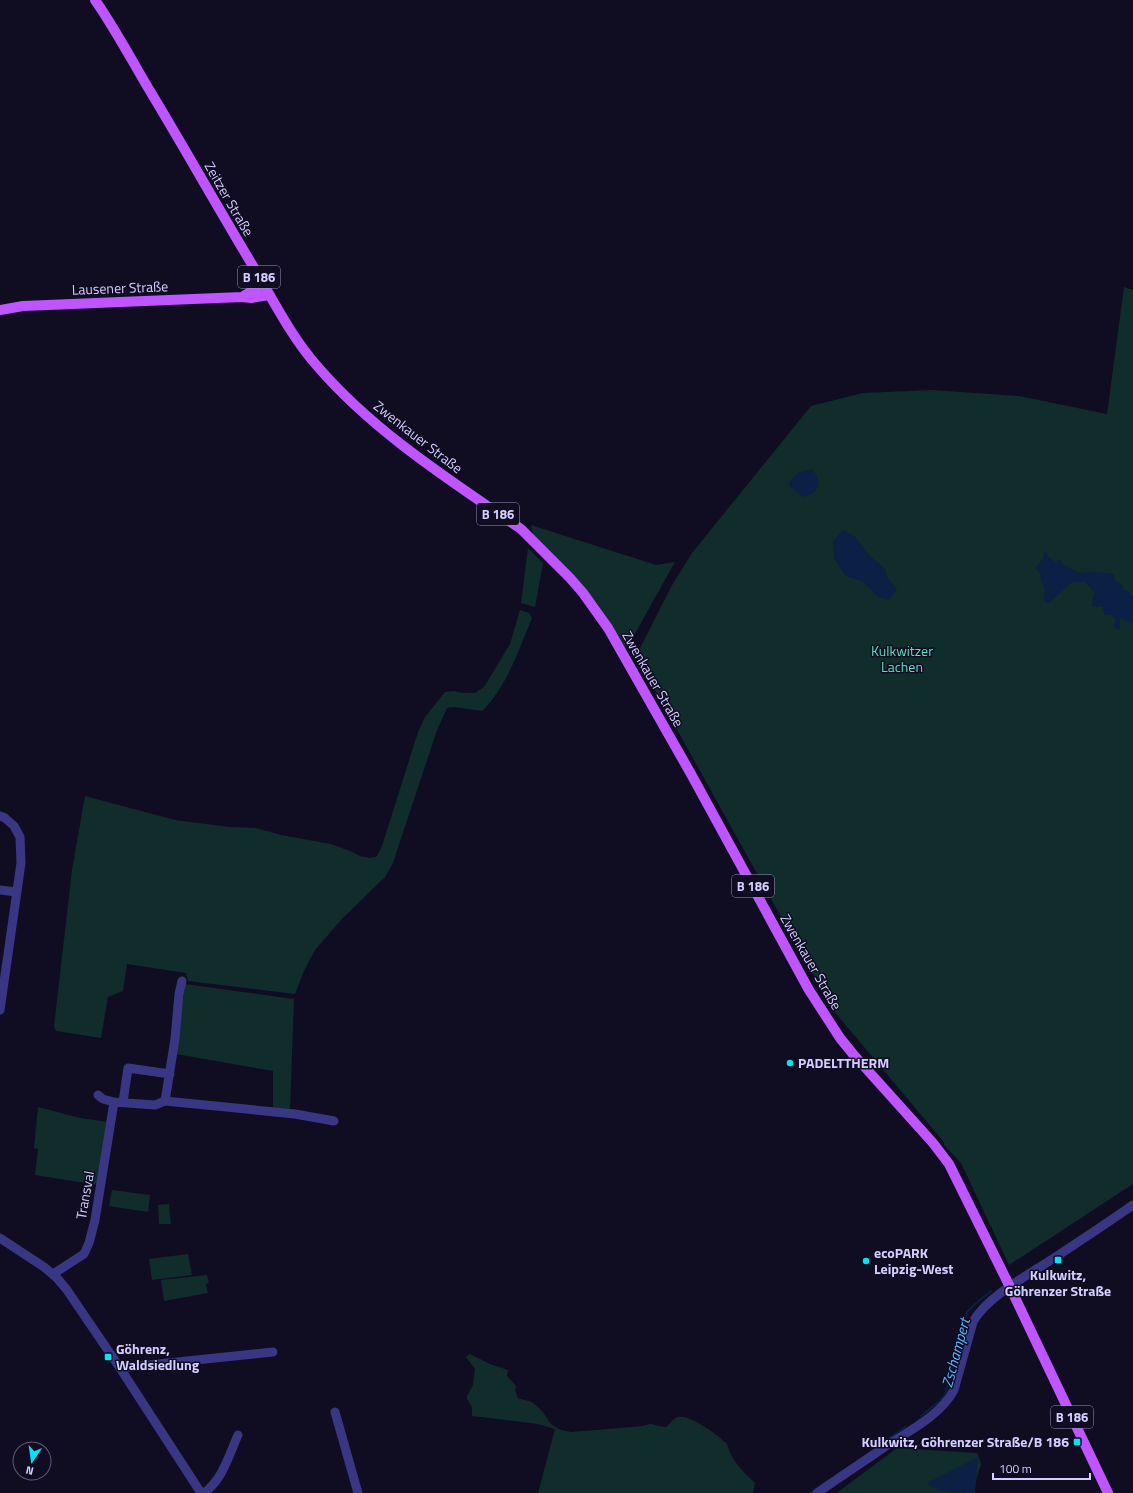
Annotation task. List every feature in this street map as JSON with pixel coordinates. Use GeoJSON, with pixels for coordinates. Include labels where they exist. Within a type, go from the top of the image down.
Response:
{"type":"FeatureCollection","features":[{"type":"Feature","properties":{"kind":"main road","name":"Zeitzer Straße"},"geometry":{"type":"LineString","coordinates":[[95,0],[294,335],[317,367],[353,403]]}},
{"type":"Feature","properties":{"kind":"main road"},"geometry":{"type":"LineString","coordinates":[[242,297],[263,284]]}},
{"type":"Feature","properties":{"kind":"main road","name":"Lausener Straße"},"geometry":{"type":"LineString","coordinates":[[0,310],[23,306],[242,297],[251,298],[269,295]]}},
{"type":"Feature","properties":{"kind":"main road","name":"Zwenkauer Straße"},"geometry":{"type":"LineString","coordinates":[[353,403],[363,413],[433,468],[521,529],[557,564],[583,593],[608,628],[699,788],[811,994],[840,1038],[933,1143],[949,1164],[1010,1286],[1108,1493]]}},
{"type":"Feature","properties":{"kind":"street"},"geometry":{"type":"LineString","coordinates":[[0,816],[5,818],[14,826],[20,837],[21,863],[0,1010]]}},
{"type":"Feature","properties":{"kind":"street"},"geometry":{"type":"LineString","coordinates":[[0,890],[16,892]]}},
{"type":"Feature","properties":{"kind":"street"},"geometry":{"type":"LineString","coordinates":[[165,1101],[182,981]]}},
{"type":"Feature","properties":{"kind":"street","name":"Transval"},"geometry":{"type":"LineString","coordinates":[[53,1274],[84,1254],[89,1243],[95,1220],[118,1102],[128,1068],[170,1074]]}},
{"type":"Feature","properties":{"kind":"street"},"geometry":{"type":"LineString","coordinates":[[98,1095],[103,1099],[118,1102],[155,1105],[165,1101],[295,1114],[334,1121]]}},
{"type":"Feature","properties":{"kind":"street"},"geometry":{"type":"LineString","coordinates":[[817,1493],[942,1407],[949,1400],[954,1390],[973,1322],[983,1307],[1010,1286],[1133,1205]]}},
{"type":"Feature","properties":{"kind":"street"},"geometry":{"type":"LineString","coordinates":[[0,1238],[53,1274],[71,1295],[201,1493]]}},
{"type":"Feature","properties":{"kind":"street"},"geometry":{"type":"LineString","coordinates":[[120,1368],[273,1352]]}},
{"type":"Feature","properties":{"kind":"street"},"geometry":{"type":"LineString","coordinates":[[335,1412],[358,1493]]}},
{"type":"Feature","properties":{"kind":"street"},"geometry":{"type":"LineString","coordinates":[[204,1493],[218,1480],[238,1434]]}},
{"type":"Feature","properties":{"kind":"green space","name":"Kulkwitzer Lachen"},"geometry":{"type":"Polygon","coordinates":[[[1124,287],[1133,290],[1133,1184],[1009,1265],[961,1163],[944,1145],[943,1141],[833,1010],[636,656],[671,587],[692,553],[811,406],[863,393],[932,390],[1019,396],[1107,414],[1124,287]]]}},
{"type":"Feature","properties":{"kind":"green space"},"geometry":{"type":"Polygon","coordinates":[[[531,525],[656,565],[675,562],[628,646],[625,647],[598,605],[533,535],[531,525]]]}},
{"type":"Feature","properties":{"kind":"green space"},"geometry":{"type":"Polygon","coordinates":[[[528,548],[543,563],[535,607],[521,603],[528,548]]]}},
{"type":"Feature","properties":{"kind":"green space"},"geometry":{"type":"Polygon","coordinates":[[[520,610],[529,613],[532,618],[512,667],[499,691],[482,711],[454,707],[447,708],[437,730],[393,863],[385,877],[342,919],[315,950],[304,971],[295,994],[188,981],[186,973],[127,964],[123,991],[108,997],[101,1038],[56,1031],[54,1026],[72,870],[85,796],[175,820],[230,827],[256,828],[281,835],[331,844],[360,856],[370,858],[376,857],[381,849],[418,732],[425,717],[445,692],[454,691],[475,693],[484,687],[510,644],[520,610]]]}},
{"type":"Feature","properties":{"kind":"green space"},"geometry":{"type":"Polygon","coordinates":[[[185,984],[294,999],[290,1111],[273,1109],[273,1071],[176,1054],[185,984]]]}},
{"type":"Feature","properties":{"kind":"green space"},"geometry":{"type":"Polygon","coordinates":[[[38,1107],[80,1118],[109,1122],[98,1185],[35,1175],[38,1149],[34,1148],[38,1107]]]}},
{"type":"Feature","properties":{"kind":"green space"},"geometry":{"type":"Polygon","coordinates":[[[112,1190],[150,1195],[148,1212],[109,1206],[112,1190]]]}},
{"type":"Feature","properties":{"kind":"green space"},"geometry":{"type":"Polygon","coordinates":[[[169,1204],[171,1224],[159,1224],[158,1205],[169,1204]]]}},
{"type":"Feature","properties":{"kind":"green space"},"geometry":{"type":"Polygon","coordinates":[[[188,1254],[192,1275],[152,1280],[149,1259],[188,1254]]]}},
{"type":"Feature","properties":{"kind":"green space"},"geometry":{"type":"Polygon","coordinates":[[[207,1275],[209,1283],[206,1284],[208,1293],[164,1301],[161,1280],[207,1275]]]}},
{"type":"Feature","properties":{"kind":"green space"},"geometry":{"type":"Polygon","coordinates":[[[470,1354],[490,1364],[508,1370],[507,1376],[516,1386],[515,1390],[518,1398],[533,1403],[543,1412],[556,1428],[572,1432],[643,1426],[650,1424],[666,1427],[678,1417],[683,1417],[697,1422],[727,1444],[734,1460],[755,1483],[753,1493],[538,1493],[555,1429],[538,1424],[472,1416],[472,1407],[467,1399],[467,1396],[473,1385],[475,1369],[466,1357],[470,1354]]]}},
{"type":"Feature","properties":{"kind":"green space"},"geometry":{"type":"Polygon","coordinates":[[[897,1448],[977,1453],[981,1464],[972,1493],[838,1493],[897,1448]]]}},
{"type":"Feature","properties":{"kind":"water"},"geometry":{"type":"Polygon","coordinates":[[[812,469],[817,478],[818,486],[814,492],[804,497],[794,490],[789,484],[799,473],[812,469]]]}},
{"type":"Feature","properties":{"kind":"water"},"geometry":{"type":"Polygon","coordinates":[[[843,530],[854,536],[869,555],[885,569],[887,577],[897,590],[888,600],[878,597],[862,581],[846,576],[834,558],[833,541],[843,530]]]}},
{"type":"Feature","properties":{"kind":"water"},"geometry":{"type":"Polygon","coordinates":[[[1047,552],[1048,556],[1055,562],[1060,559],[1062,564],[1079,573],[1096,572],[1114,574],[1115,581],[1122,585],[1124,590],[1129,591],[1130,595],[1133,596],[1133,624],[1120,618],[1120,630],[1114,628],[1116,619],[1111,615],[1105,615],[1102,606],[1092,606],[1093,596],[1095,593],[1085,582],[1072,582],[1048,604],[1044,601],[1045,588],[1036,568],[1044,557],[1043,553],[1047,552]]]}},
{"type":"Feature","properties":{"kind":"water"},"geometry":{"type":"Polygon","coordinates":[[[978,1457],[975,1493],[942,1491],[927,1483],[978,1457]]]}},
{"type":"Feature","properties":{"kind":"waterway","name":"Zschampert"},"geometry":{"type":"LineString","coordinates":[[921,1416],[940,1401],[945,1395],[967,1312],[991,1291]]}},
{"type":"Feature","properties":{"kind":"waterway","name":"Zschampert"},"geometry":{"type":"LineString","coordinates":[[887,1440],[905,1427]]}},
{"type":"Feature","properties":{"kind":"waterway","name":"Zschampert"},"geometry":{"type":"LineString","coordinates":[[810,1493],[816,1489]]}},
{"type":"Feature","properties":{"kind":"place","name":"PADELTTHERM"},"geometry":{"type":"Point","coordinates":[790,1063]}},
{"type":"Feature","properties":{"kind":"place","name":"Kulkwitz, Göhrenzer Straße"},"geometry":{"type":"Point","coordinates":[1058,1260]}},
{"type":"Feature","properties":{"kind":"place","name":"ecoPARK Leipzig-West"},"geometry":{"type":"Point","coordinates":[866,1261]}},
{"type":"Feature","properties":{"kind":"place","name":"Göhrenz, Waldsiedlung"},"geometry":{"type":"Point","coordinates":[108,1357]}},
{"type":"Feature","properties":{"kind":"place","name":"Kulkwitz, Göhrenzer Straße/B 186"},"geometry":{"type":"Point","coordinates":[1077,1442]}}]}
